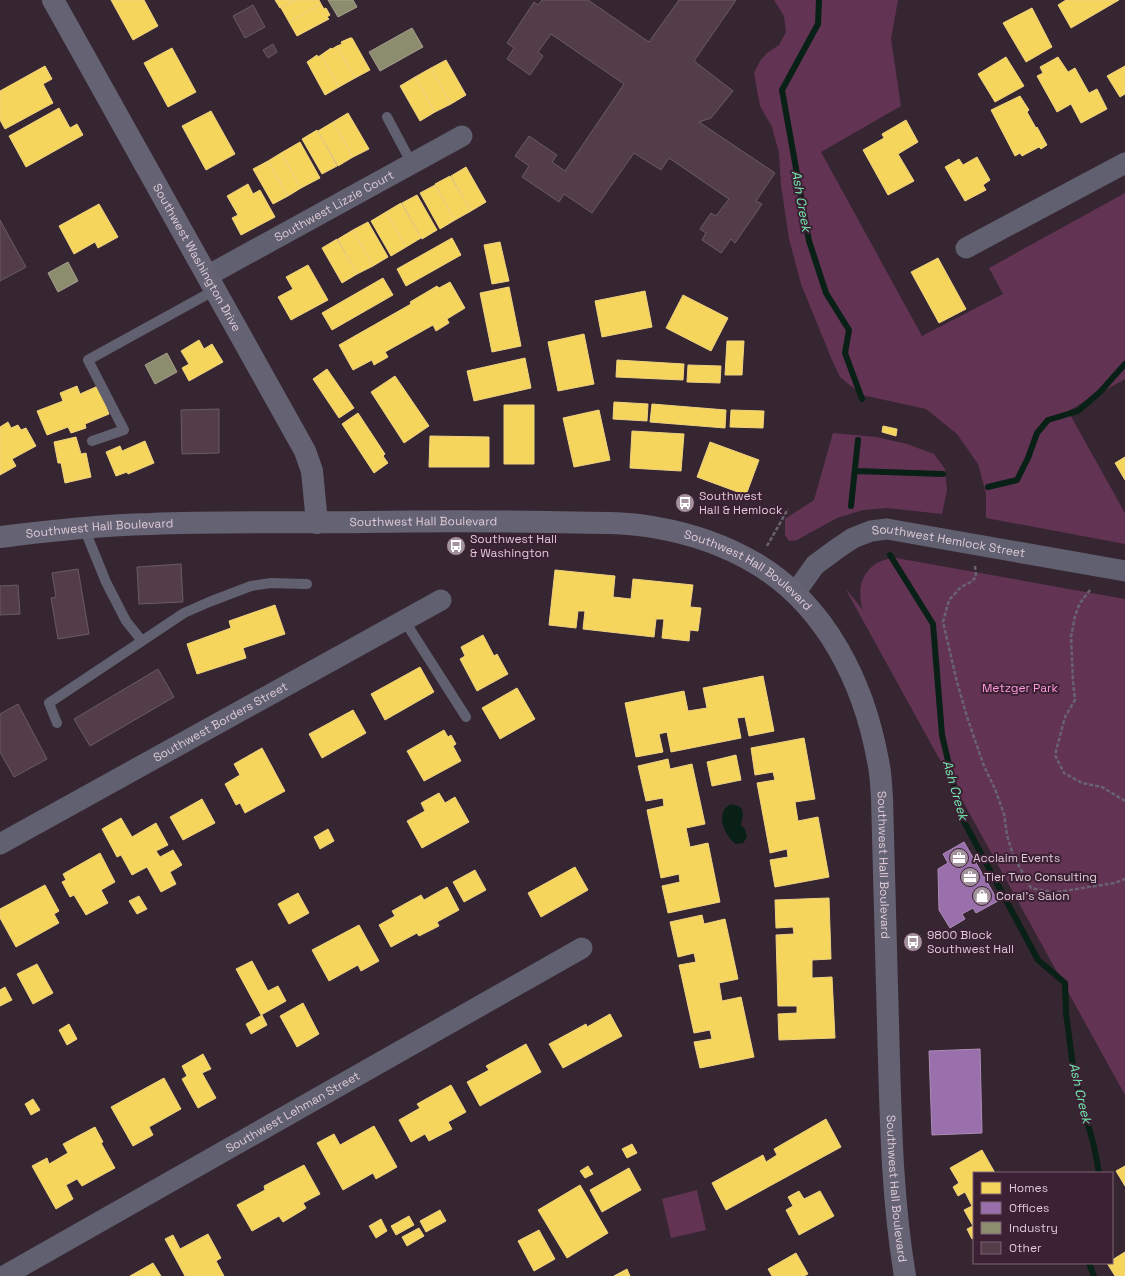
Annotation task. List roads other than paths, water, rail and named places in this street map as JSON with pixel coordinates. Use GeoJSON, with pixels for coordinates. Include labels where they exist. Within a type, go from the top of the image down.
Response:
{"type":"FeatureCollection","features":[{"type":"Feature","properties":{"kind":"main road","name":"Southwest Washington Drive"},"geometry":{"type":"LineString","coordinates":[[53,0],[305,451],[312,470],[317,523]]}},
{"type":"Feature","properties":{"kind":"main road","name":"Southwest Hall Boulevard"},"geometry":{"type":"LineString","coordinates":[[0,537],[84,528],[142,524],[211,522],[317,523],[481,521],[629,524],[656,527],[684,533],[710,542],[757,564],[795,593],[819,619],[851,672],[868,719],[879,763],[882,798],[886,1019],[890,1127],[901,1253],[905,1276]]}},
{"type":"Feature","properties":{"kind":"street","name":"Southwest Lizzie Court"},"geometry":{"type":"LineString","coordinates":[[211,283],[462,136]]}},
{"type":"Feature","properties":{"kind":"street"},"geometry":{"type":"LineString","coordinates":[[966,248],[1125,163]]}},
{"type":"Feature","properties":{"kind":"street","name":"Southwest Hemlock Street"},"geometry":{"type":"LineString","coordinates":[[795,593],[815,565],[838,548],[859,535],[871,531],[887,529],[1125,571]]}},
{"type":"Feature","properties":{"kind":"street","name":"Southwest Borders Street"},"geometry":{"type":"LineString","coordinates":[[0,844],[441,600]]}},
{"type":"Feature","properties":{"kind":"street","name":"Southwest Lehman Street"},"geometry":{"type":"LineString","coordinates":[[4,1276],[582,948]]}},
{"type":"Feature","properties":{"kind":"lane"},"geometry":{"type":"LineString","coordinates":[[387,117],[412,164]]}},
{"type":"Feature","properties":{"kind":"lane"},"geometry":{"type":"LineString","coordinates":[[92,441],[124,430],[88,360],[117,344],[211,283]]}},
{"type":"Feature","properties":{"kind":"lane"},"geometry":{"type":"LineString","coordinates":[[84,528],[106,582],[126,621],[142,641]]}},
{"type":"Feature","properties":{"kind":"lane"},"geometry":{"type":"LineString","coordinates":[[57,723],[49,703],[184,613],[251,586],[271,583],[306,584]]}},
{"type":"Feature","properties":{"kind":"lane"},"geometry":{"type":"LineString","coordinates":[[404,620],[466,717]]}},
{"type":"Feature","properties":{"kind":"waterway","name":"Ash Creek"},"geometry":{"type":"LineString","coordinates":[[819,0],[818,24],[782,90],[809,241],[826,293],[849,330],[845,353],[862,399]]}},
{"type":"Feature","properties":{"kind":"waterway"},"geometry":{"type":"LineString","coordinates":[[988,487],[1017,480],[1028,458],[1037,433],[1048,420],[1078,411],[1100,392],[1125,364]]}},
{"type":"Feature","properties":{"kind":"waterway","name":"Ash Creek"},"geometry":{"type":"LineString","coordinates":[[851,506],[858,440]]}},
{"type":"Feature","properties":{"kind":"waterway"},"geometry":{"type":"LineString","coordinates":[[856,471],[943,474]]}},
{"type":"Feature","properties":{"kind":"waterway","name":"Ash Creek"},"geometry":{"type":"LineString","coordinates":[[890,555],[933,624],[942,735],[961,816],[1038,960],[1065,983],[1066,1013],[1074,1074],[1094,1146],[1099,1172]]}},
{"type":"Feature","properties":{"kind":"waterway","name":"Ash Creek"},"geometry":{"type":"LineString","coordinates":[[1089,1264],[1094,1276]]}},
{"type":"Feature","properties":{"kind":"place","name":"Southwest Hall & Hemlock"},"geometry":{"type":"Point","coordinates":[685,503]}},
{"type":"Feature","properties":{"kind":"place","name":"Southwest Hall & Washington"},"geometry":{"type":"Point","coordinates":[456,546]}},
{"type":"Feature","properties":{"kind":"place","name":"Acclaim Events"},"geometry":{"type":"Point","coordinates":[959,858]}},
{"type":"Feature","properties":{"kind":"place","name":"Tier Two Consulting"},"geometry":{"type":"Point","coordinates":[970,877]}},
{"type":"Feature","properties":{"kind":"place","name":"Coral's Salon"},"geometry":{"type":"Point","coordinates":[982,896]}},
{"type":"Feature","properties":{"kind":"place","name":"9800 Block Southwest Hall"},"geometry":{"type":"Point","coordinates":[913,942]}},
{"type":"Feature","properties":{"kind":"park label","name":"Metzger Park"},"geometry":{"type":"Point","coordinates":[1020,688]}}]}
